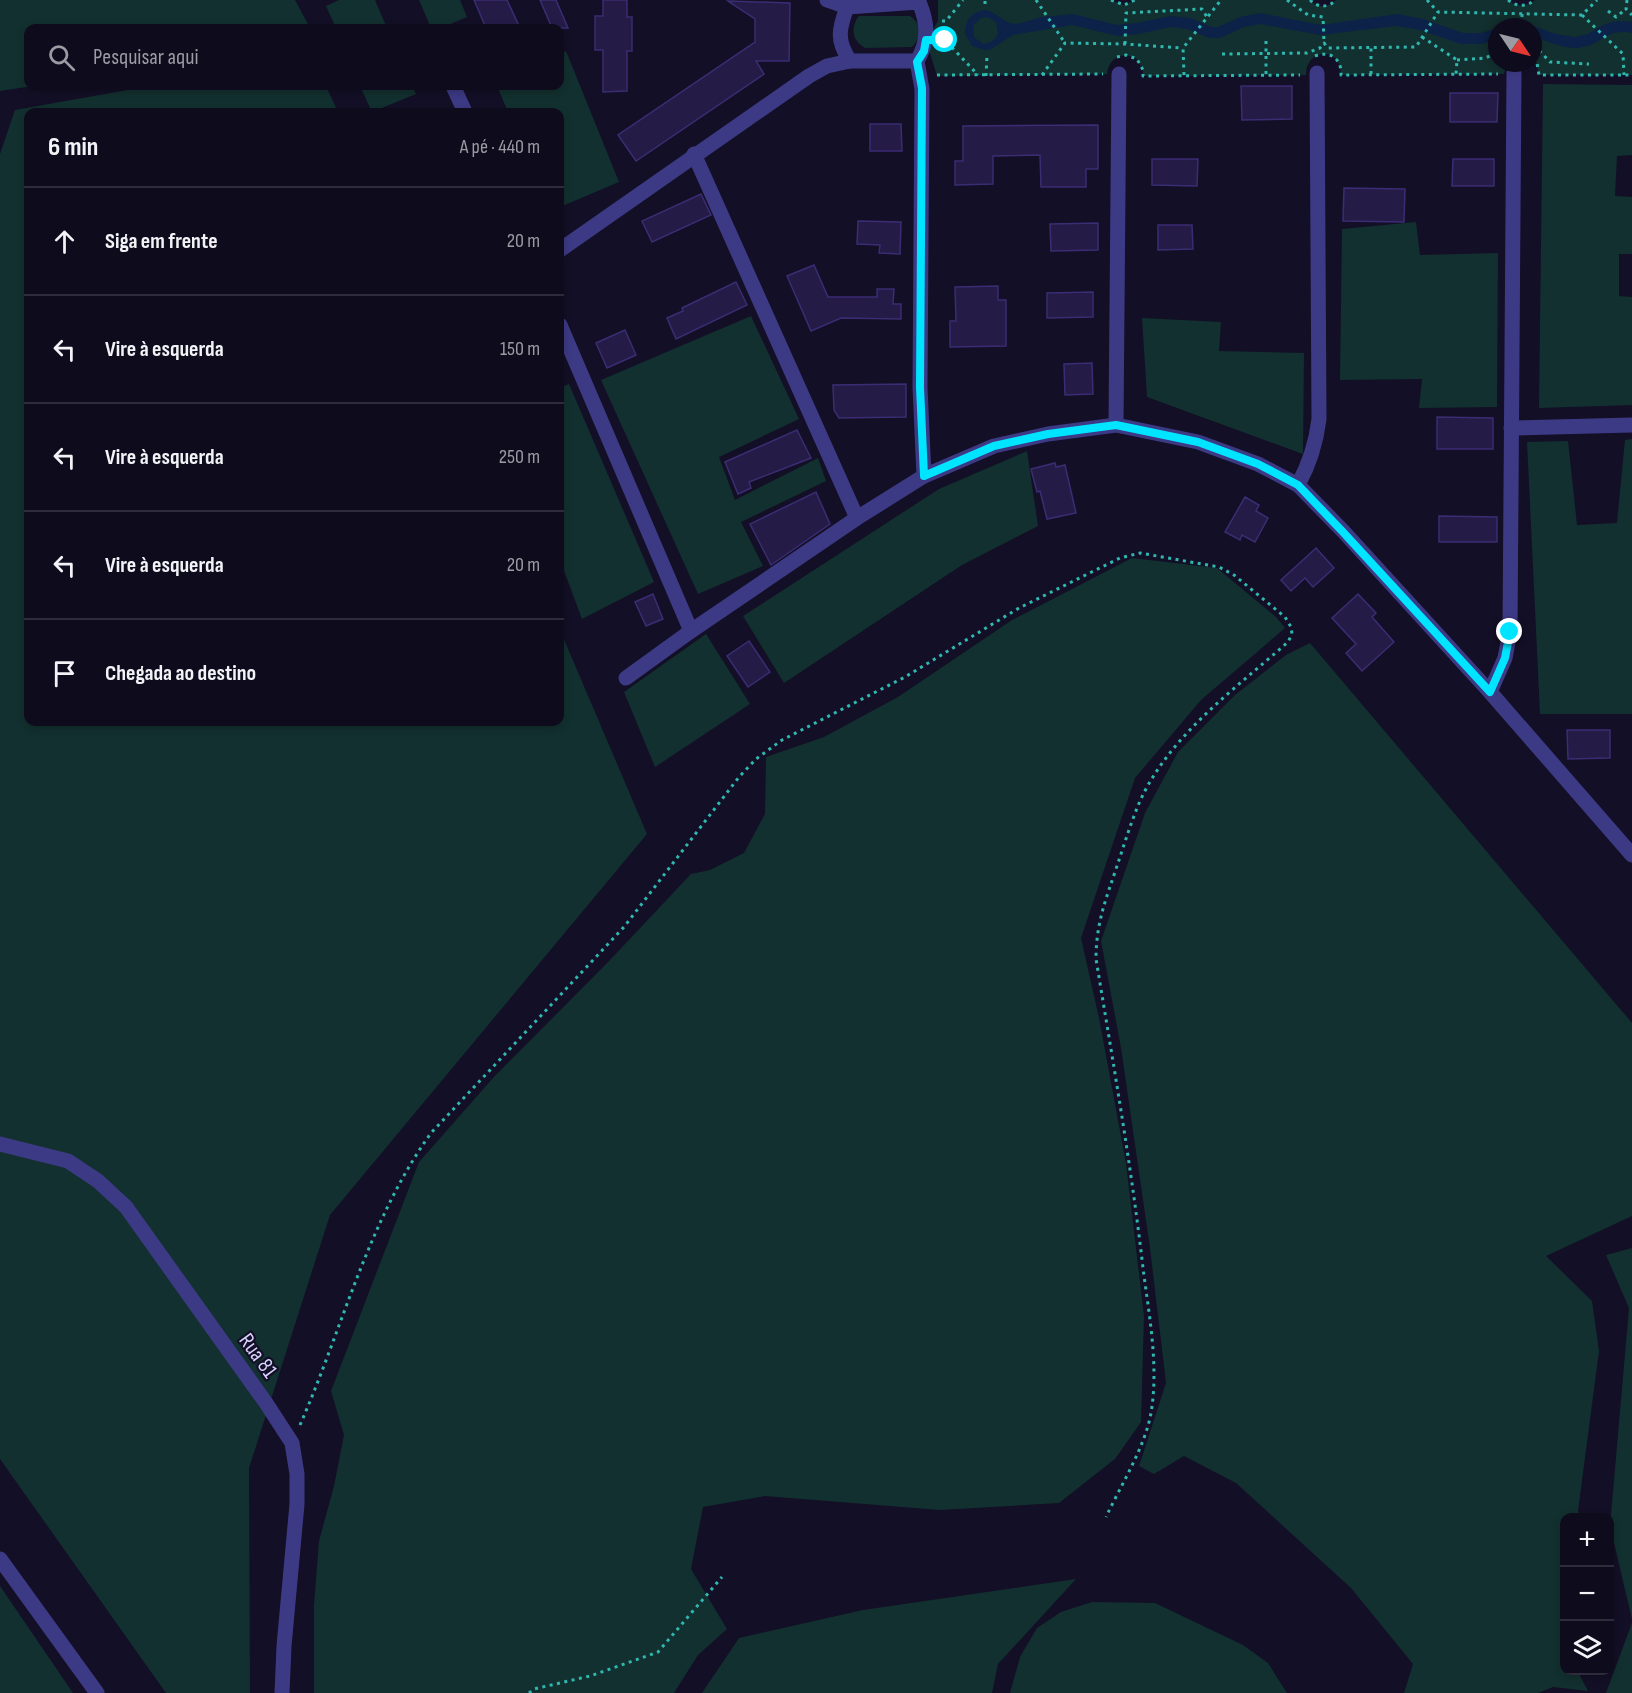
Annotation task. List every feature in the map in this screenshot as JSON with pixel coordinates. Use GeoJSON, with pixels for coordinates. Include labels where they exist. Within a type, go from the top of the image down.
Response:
{"type":"FeatureCollection","features":[{"type":"Feature","properties":{"kind":"street"},"geometry":{"type":"LineString","coordinates":[[827,0],[847,7],[919,1],[927,27],[924,51],[917,62],[922,88],[920,387],[924,476]]}},
{"type":"Feature","properties":{"kind":"street"},"geometry":{"type":"LineString","coordinates":[[847,7],[840,26],[840,38],[842,49],[849,61]]}},
{"type":"Feature","properties":{"kind":"street"},"geometry":{"type":"LineString","coordinates":[[564,247],[694,154],[809,76],[828,66],[849,61],[917,62]]}},
{"type":"Feature","properties":{"kind":"street"},"geometry":{"type":"LineString","coordinates":[[1298,485],[1310,462],[1316,443],[1319,419],[1312,69]]}},
{"type":"Feature","properties":{"kind":"street"},"geometry":{"type":"LineString","coordinates":[[1113,71],[1116,425]]}},
{"type":"Feature","properties":{"kind":"street"},"geometry":{"type":"LineString","coordinates":[[1490,692],[1505,658],[1510,632],[1509,73]]}},
{"type":"Feature","properties":{"kind":"street"},"geometry":{"type":"LineString","coordinates":[[455,90],[463,108]]}},
{"type":"Feature","properties":{"kind":"street"},"geometry":{"type":"LineString","coordinates":[[694,154],[857,518]]}},
{"type":"Feature","properties":{"kind":"street"},"geometry":{"type":"LineString","coordinates":[[564,334],[691,631]]}},
{"type":"Feature","properties":{"kind":"street"},"geometry":{"type":"LineString","coordinates":[[626,678],[857,518],[924,476],[994,446],[1048,434],[1116,425],[1198,442],[1258,464],[1298,485],[1490,692],[1632,855]]}},
{"type":"Feature","properties":{"kind":"street"},"geometry":{"type":"LineString","coordinates":[[1511,428],[1632,425]]}},
{"type":"Feature","properties":{"kind":"street","name":"Rua 81"},"geometry":{"type":"LineString","coordinates":[[0,1144],[68,1161],[98,1181],[126,1207],[266,1402],[292,1443],[297,1474],[297,1504],[282,1693]]}},
{"type":"Feature","properties":{"kind":"street"},"geometry":{"type":"LineString","coordinates":[[0,1559],[97,1693]]}},
{"type":"Feature","properties":{"kind":"path"},"geometry":{"type":"LineString","coordinates":[[926,40],[938,21],[946,21],[963,0]]}},
{"type":"Feature","properties":{"kind":"path"},"geometry":{"type":"LineString","coordinates":[[1036,0],[1065,43]]}},
{"type":"Feature","properties":{"kind":"path"},"geometry":{"type":"LineString","coordinates":[[1112,0],[1124,5],[1135,0]]}},
{"type":"Feature","properties":{"kind":"path"},"geometry":{"type":"LineString","coordinates":[[1184,76],[1183,48],[1221,0]]}},
{"type":"Feature","properties":{"kind":"path"},"geometry":{"type":"LineString","coordinates":[[1287,0],[1308,15],[1323,17],[1324,43],[1328,48],[1416,47],[1438,12]]}},
{"type":"Feature","properties":{"kind":"path"},"geometry":{"type":"LineString","coordinates":[[1310,0],[1317,5],[1328,6],[1336,0]]}},
{"type":"Feature","properties":{"kind":"path"},"geometry":{"type":"LineString","coordinates":[[1427,0],[1438,12],[1582,15],[1623,54],[1624,75]]}},
{"type":"Feature","properties":{"kind":"path"},"geometry":{"type":"LineString","coordinates":[[1508,0],[1524,6],[1535,0]]}},
{"type":"Feature","properties":{"kind":"path"},"geometry":{"type":"LineString","coordinates":[[1582,15],[1597,0]]}},
{"type":"Feature","properties":{"kind":"path"},"geometry":{"type":"LineString","coordinates":[[1608,11],[1616,18],[1626,9],[1627,0]]}},
{"type":"Feature","properties":{"kind":"path"},"geometry":{"type":"LineString","coordinates":[[1125,44],[1126,13],[1202,9],[1207,17]]}},
{"type":"Feature","properties":{"kind":"path"},"geometry":{"type":"LineString","coordinates":[[1626,9],[1632,15]]}},
{"type":"Feature","properties":{"kind":"path"},"geometry":{"type":"LineString","coordinates":[[1266,37],[1266,75]]}},
{"type":"Feature","properties":{"kind":"path"},"geometry":{"type":"LineString","coordinates":[[1422,37],[1456,60],[1488,57]]}},
{"type":"Feature","properties":{"kind":"path"},"geometry":{"type":"LineString","coordinates":[[926,40],[945,40],[979,76]]}},
{"type":"Feature","properties":{"kind":"path"},"geometry":{"type":"LineString","coordinates":[[1065,43],[1183,48]]}},
{"type":"Feature","properties":{"kind":"path"},"geometry":{"type":"LineString","coordinates":[[1042,75],[1065,43]]}},
{"type":"Feature","properties":{"kind":"path"},"geometry":{"type":"LineString","coordinates":[[1222,54],[1307,53],[1320,48],[1324,43]]}},
{"type":"Feature","properties":{"kind":"path"},"geometry":{"type":"LineString","coordinates":[[1371,48],[1371,74]]}},
{"type":"Feature","properties":{"kind":"path"},"geometry":{"type":"LineString","coordinates":[[1542,53],[1550,62],[1589,64]]}},
{"type":"Feature","properties":{"kind":"path"},"geometry":{"type":"LineString","coordinates":[[1114,58],[1126,55],[1137,59],[1143,70],[1143,76],[1266,75],[1312,69],[1316,56],[1327,54],[1340,64],[1341,75],[1509,73]]}},
{"type":"Feature","properties":{"kind":"path"},"geometry":{"type":"LineString","coordinates":[[986,76],[987,56]]}},
{"type":"Feature","properties":{"kind":"path"},"geometry":{"type":"LineString","coordinates":[[1456,60],[1456,74]]}},
{"type":"Feature","properties":{"kind":"path"},"geometry":{"type":"LineString","coordinates":[[934,67],[937,76],[1107,74],[1113,71]]}},
{"type":"Feature","properties":{"kind":"path"},"geometry":{"type":"LineString","coordinates":[[1538,72],[1539,75],[1632,75]]}},
{"type":"Feature","properties":{"kind":"path"},"geometry":{"type":"LineString","coordinates":[[292,1443],[308,1407],[350,1292],[390,1201],[410,1163],[431,1133],[624,927],[739,777],[756,759],[782,740],[905,677],[1019,608],[1120,558],[1140,553],[1219,567],[1234,575],[1285,617],[1292,634],[1288,642],[1195,724],[1166,758],[1140,800],[1101,911],[1096,934],[1096,959],[1132,1172],[1155,1386],[1151,1415],[1141,1443],[1106,1517]]}},
{"type":"Feature","properties":{"kind":"path"},"geometry":{"type":"LineString","coordinates":[[529,1693],[534,1689],[590,1676],[657,1652],[722,1577]]}},
{"type":"Feature","properties":{"kind":"green space"},"geometry":{"type":"Polygon","coordinates":[[[0,0],[295,0],[308,24],[24,24],[24,87],[0,91],[0,0]]]}},
{"type":"Feature","properties":{"kind":"green space"},"geometry":{"type":"Polygon","coordinates":[[[339,0],[375,0],[385,24],[334,24],[326,6],[339,0]]]}},
{"type":"Feature","properties":{"kind":"green space"},"geometry":{"type":"Polygon","coordinates":[[[419,0],[460,0],[467,17],[450,24],[429,24],[419,0]]]}},
{"type":"Feature","properties":{"kind":"green space"},"geometry":{"type":"Polygon","coordinates":[[[938,0],[1111,0],[1124,5],[1135,0],[1310,0],[1323,6],[1336,0],[1508,0],[1522,5],[1535,0],[1632,0],[1632,75],[1539,75],[1538,72],[1542,72],[1542,18],[1488,18],[1488,72],[1505,72],[1504,74],[1341,75],[1336,59],[1324,54],[1312,59],[1306,75],[1143,76],[1143,70],[1137,59],[1122,56],[1111,63],[1107,74],[937,76],[926,40],[938,21],[938,0]]]}},
{"type":"Feature","properties":{"kind":"green space"},"geometry":{"type":"Polygon","coordinates":[[[859,16],[910,16],[919,27],[918,39],[912,47],[865,48],[857,42],[854,34],[854,25],[859,16]]]}},
{"type":"Feature","properties":{"kind":"green space"},"geometry":{"type":"Polygon","coordinates":[[[566,51],[619,182],[564,205],[564,108],[506,108],[499,90],[564,90],[564,52],[566,51]]]}},
{"type":"Feature","properties":{"kind":"green space"},"geometry":{"type":"Polygon","coordinates":[[[1543,84],[1632,85],[1632,155],[1617,156],[1615,196],[1632,197],[1632,254],[1619,254],[1619,296],[1632,297],[1632,405],[1539,408],[1543,84]]]}},
{"type":"Feature","properties":{"kind":"green space"},"geometry":{"type":"Polygon","coordinates":[[[128,90],[328,90],[336,108],[26,108],[128,90]]]}},
{"type":"Feature","properties":{"kind":"green space"},"geometry":{"type":"Polygon","coordinates":[[[362,90],[414,90],[416,94],[382,108],[370,108],[362,90]]]}},
{"type":"Feature","properties":{"kind":"green space"},"geometry":{"type":"Polygon","coordinates":[[[24,108],[24,726],[564,726],[564,639],[647,834],[330,1215],[249,1468],[250,1693],[166,1693],[0,1459],[0,154],[15,110],[24,108]]]}},
{"type":"Feature","properties":{"kind":"green space"},"geometry":{"type":"Polygon","coordinates":[[[1416,222],[1420,255],[1498,253],[1497,407],[1419,408],[1422,379],[1340,380],[1342,229],[1416,222]]]}},
{"type":"Feature","properties":{"kind":"green space"},"geometry":{"type":"Polygon","coordinates":[[[751,316],[799,419],[719,457],[735,500],[818,458],[826,481],[741,522],[763,566],[698,594],[601,380],[751,316]]]}},
{"type":"Feature","properties":{"kind":"green space"},"geometry":{"type":"Polygon","coordinates":[[[1142,318],[1221,322],[1219,351],[1304,353],[1303,454],[1147,397],[1142,318]]]}},
{"type":"Feature","properties":{"kind":"green space"},"geometry":{"type":"Polygon","coordinates":[[[569,384],[654,582],[582,619],[564,571],[564,386],[569,384]]]}},
{"type":"Feature","properties":{"kind":"green space"},"geometry":{"type":"Polygon","coordinates":[[[1632,439],[1632,714],[1540,714],[1527,442],[1568,441],[1577,525],[1617,523],[1625,440],[1632,439]]]}},
{"type":"Feature","properties":{"kind":"green space"},"geometry":{"type":"Polygon","coordinates":[[[1027,451],[1038,526],[962,565],[784,683],[743,616],[939,489],[1027,451]]]}},
{"type":"Feature","properties":{"kind":"green space"},"geometry":{"type":"Polygon","coordinates":[[[1132,558],[1217,568],[1276,617],[1285,628],[1201,700],[1135,778],[1081,938],[1099,1018],[1126,1163],[1144,1316],[1141,1422],[1115,1459],[1059,1503],[940,1510],[765,1496],[703,1507],[691,1569],[727,1629],[698,1655],[674,1693],[314,1693],[314,1605],[319,1541],[334,1486],[344,1435],[331,1391],[419,1162],[493,1078],[691,874],[710,870],[744,853],[765,814],[766,757],[824,737],[898,697],[1012,620],[1132,558]]]}},
{"type":"Feature","properties":{"kind":"green space"},"geometry":{"type":"Polygon","coordinates":[[[706,634],[750,704],[655,767],[624,692],[706,634]]]}},
{"type":"Feature","properties":{"kind":"green space"},"geometry":{"type":"Polygon","coordinates":[[[1310,643],[1632,1023],[1632,1216],[1546,1256],[1592,1301],[1599,1351],[1579,1513],[1560,1513],[1560,1675],[1580,1675],[1588,1691],[1553,1687],[1538,1693],[1404,1693],[1413,1664],[1351,1588],[1236,1483],[1184,1456],[1154,1474],[1139,1466],[1166,1383],[1150,1248],[1121,1048],[1101,941],[1145,813],[1178,752],[1235,695],[1286,655],[1310,643]]]}},
{"type":"Feature","properties":{"kind":"green space"},"geometry":{"type":"Polygon","coordinates":[[[1632,1248],[1632,1619],[1614,1543],[1614,1513],[1611,1513],[1629,1308],[1606,1255],[1632,1248]]]}},
{"type":"Feature","properties":{"kind":"green space"},"geometry":{"type":"Polygon","coordinates":[[[1076,1579],[998,1664],[992,1693],[702,1693],[739,1638],[863,1610],[1076,1579]]]}},
{"type":"Feature","properties":{"kind":"green space"},"geometry":{"type":"Polygon","coordinates":[[[0,1586],[73,1693],[0,1693],[0,1586]]]}},
{"type":"Feature","properties":{"kind":"green space"},"geometry":{"type":"Polygon","coordinates":[[[1092,1602],[1155,1603],[1243,1645],[1268,1663],[1287,1693],[1010,1693],[1020,1657],[1037,1628],[1061,1612],[1092,1602]]]}},
{"type":"Feature","properties":{"kind":"green space"},"geometry":{"type":"Polygon","coordinates":[[[1632,1623],[1632,1693],[1606,1693],[1632,1623]]]}},
{"type":"Feature","properties":{"kind":"water"},"geometry":{"type":"Polygon","coordinates":[[[990,11],[1009,23],[1017,24],[1042,17],[1073,14],[1117,25],[1171,16],[1190,18],[1212,27],[1260,13],[1321,25],[1397,14],[1423,19],[1463,33],[1488,31],[1488,42],[1461,44],[1420,30],[1396,26],[1320,35],[1260,24],[1244,27],[1220,38],[1210,38],[1187,29],[1171,27],[1117,36],[1072,25],[1013,35],[991,49],[985,50],[972,46],[965,34],[969,18],[975,13],[990,11]],[[987,17],[981,18],[973,26],[974,37],[983,44],[992,41],[998,34],[996,22],[987,17]]]}},
{"type":"Feature","properties":{"kind":"water"},"geometry":{"type":"Polygon","coordinates":[[[1618,21],[1632,22],[1632,33],[1611,34],[1590,45],[1577,48],[1564,47],[1542,40],[1542,29],[1575,37],[1588,34],[1605,24],[1618,21]]]}},
{"type":"Feature","properties":{"kind":"building"},"geometry":{"type":"Polygon","coordinates":[[[474,0],[507,0],[518,24],[484,24],[474,0]]]}},
{"type":"Feature","properties":{"kind":"building"},"geometry":{"type":"Polygon","coordinates":[[[540,0],[556,0],[568,28],[564,28],[564,24],[550,24],[540,0]]]}},
{"type":"Feature","properties":{"kind":"building"},"geometry":{"type":"Polygon","coordinates":[[[603,0],[627,0],[627,17],[632,17],[632,51],[627,51],[627,91],[603,92],[603,50],[595,50],[595,16],[603,16],[603,0]]]}},
{"type":"Feature","properties":{"kind":"building"},"geometry":{"type":"Polygon","coordinates":[[[728,1],[790,3],[789,61],[756,61],[764,74],[636,161],[618,135],[755,42],[755,19],[728,1]]]}},
{"type":"Feature","properties":{"kind":"building"},"geometry":{"type":"Polygon","coordinates":[[[1241,86],[1292,86],[1292,119],[1242,120],[1241,86]]]}},
{"type":"Feature","properties":{"kind":"building"},"geometry":{"type":"Polygon","coordinates":[[[1450,93],[1498,93],[1497,122],[1450,122],[1450,93]]]}},
{"type":"Feature","properties":{"kind":"building"},"geometry":{"type":"Polygon","coordinates":[[[870,124],[901,124],[902,151],[870,151],[870,124]]]}},
{"type":"Feature","properties":{"kind":"building"},"geometry":{"type":"Polygon","coordinates":[[[1098,125],[1098,169],[1086,169],[1086,187],[1041,187],[1040,155],[993,156],[993,184],[955,185],[955,161],[963,161],[963,126],[1098,125]]]}},
{"type":"Feature","properties":{"kind":"building"},"geometry":{"type":"Polygon","coordinates":[[[1152,159],[1198,159],[1197,186],[1152,185],[1152,159]]]}},
{"type":"Feature","properties":{"kind":"building"},"geometry":{"type":"Polygon","coordinates":[[[1453,159],[1494,159],[1494,186],[1452,186],[1453,159]]]}},
{"type":"Feature","properties":{"kind":"building"},"geometry":{"type":"Polygon","coordinates":[[[1344,188],[1405,189],[1404,222],[1343,221],[1344,188]]]}},
{"type":"Feature","properties":{"kind":"building"},"geometry":{"type":"Polygon","coordinates":[[[701,194],[711,215],[652,242],[642,221],[701,194]]]}},
{"type":"Feature","properties":{"kind":"building"},"geometry":{"type":"Polygon","coordinates":[[[858,221],[901,222],[900,254],[879,253],[880,245],[857,244],[858,221]]]}},
{"type":"Feature","properties":{"kind":"building"},"geometry":{"type":"Polygon","coordinates":[[[1098,223],[1098,250],[1051,251],[1050,224],[1098,223]]]}},
{"type":"Feature","properties":{"kind":"building"},"geometry":{"type":"Polygon","coordinates":[[[1158,225],[1192,225],[1193,249],[1158,250],[1158,225]]]}},
{"type":"Feature","properties":{"kind":"building"},"geometry":{"type":"Polygon","coordinates":[[[814,265],[828,297],[877,297],[877,289],[894,289],[893,304],[901,304],[901,319],[841,318],[811,331],[787,276],[814,265]]]}},
{"type":"Feature","properties":{"kind":"building"},"geometry":{"type":"Polygon","coordinates":[[[736,282],[747,305],[676,339],[667,318],[683,311],[682,308],[736,282]]]}},
{"type":"Feature","properties":{"kind":"building"},"geometry":{"type":"Polygon","coordinates":[[[998,286],[998,300],[1006,300],[1006,346],[950,347],[950,321],[956,321],[955,287],[998,286]]]}},
{"type":"Feature","properties":{"kind":"building"},"geometry":{"type":"Polygon","coordinates":[[[1093,292],[1093,317],[1047,318],[1047,293],[1093,292]]]}},
{"type":"Feature","properties":{"kind":"building"},"geometry":{"type":"Polygon","coordinates":[[[625,330],[636,355],[607,368],[596,343],[625,330]]]}},
{"type":"Feature","properties":{"kind":"building"},"geometry":{"type":"Polygon","coordinates":[[[1092,363],[1093,394],[1065,395],[1064,364],[1092,363]]]}},
{"type":"Feature","properties":{"kind":"building"},"geometry":{"type":"Polygon","coordinates":[[[906,384],[906,417],[839,418],[834,410],[833,385],[906,384]]]}},
{"type":"Feature","properties":{"kind":"building"},"geometry":{"type":"Polygon","coordinates":[[[1437,417],[1493,418],[1493,449],[1437,449],[1437,417]]]}},
{"type":"Feature","properties":{"kind":"building"},"geometry":{"type":"Polygon","coordinates":[[[797,430],[811,458],[749,482],[751,488],[738,494],[725,462],[797,430]]]}},
{"type":"Feature","properties":{"kind":"building"},"geometry":{"type":"Polygon","coordinates":[[[1055,463],[1056,467],[1065,465],[1076,513],[1047,519],[1040,491],[1037,492],[1031,469],[1055,463]]]}},
{"type":"Feature","properties":{"kind":"building"},"geometry":{"type":"Polygon","coordinates":[[[816,492],[830,524],[771,565],[750,524],[816,492]]]}},
{"type":"Feature","properties":{"kind":"building"},"geometry":{"type":"Polygon","coordinates":[[[1245,497],[1259,505],[1256,511],[1268,518],[1255,542],[1242,535],[1240,540],[1225,532],[1245,497]]]}},
{"type":"Feature","properties":{"kind":"building"},"geometry":{"type":"Polygon","coordinates":[[[1439,516],[1497,517],[1497,542],[1439,542],[1439,516]]]}},
{"type":"Feature","properties":{"kind":"building"},"geometry":{"type":"Polygon","coordinates":[[[1316,548],[1334,568],[1313,587],[1305,578],[1291,591],[1281,580],[1316,548]]]}},
{"type":"Feature","properties":{"kind":"building"},"geometry":{"type":"Polygon","coordinates":[[[653,594],[663,619],[646,626],[635,602],[653,594]]]}},
{"type":"Feature","properties":{"kind":"building"},"geometry":{"type":"Polygon","coordinates":[[[1358,594],[1376,613],[1372,617],[1394,642],[1362,671],[1346,653],[1356,644],[1332,618],[1358,594]]]}},
{"type":"Feature","properties":{"kind":"building"},"geometry":{"type":"Polygon","coordinates":[[[749,641],[770,672],[748,687],[727,656],[749,641]]]}},
{"type":"Feature","properties":{"kind":"building"},"geometry":{"type":"Polygon","coordinates":[[[1567,730],[1610,730],[1610,758],[1568,759],[1567,730]]]}},
{"type":"Feature","properties":{"kind":"route"},"geometry":{"type":"LineString","coordinates":[[945,40],[926,40],[924,51],[917,62],[922,88],[920,387],[924,476],[994,446],[1048,434],[1116,425],[1198,442],[1258,464],[1298,485],[1490,692],[1505,658],[1510,632]]}}]}
